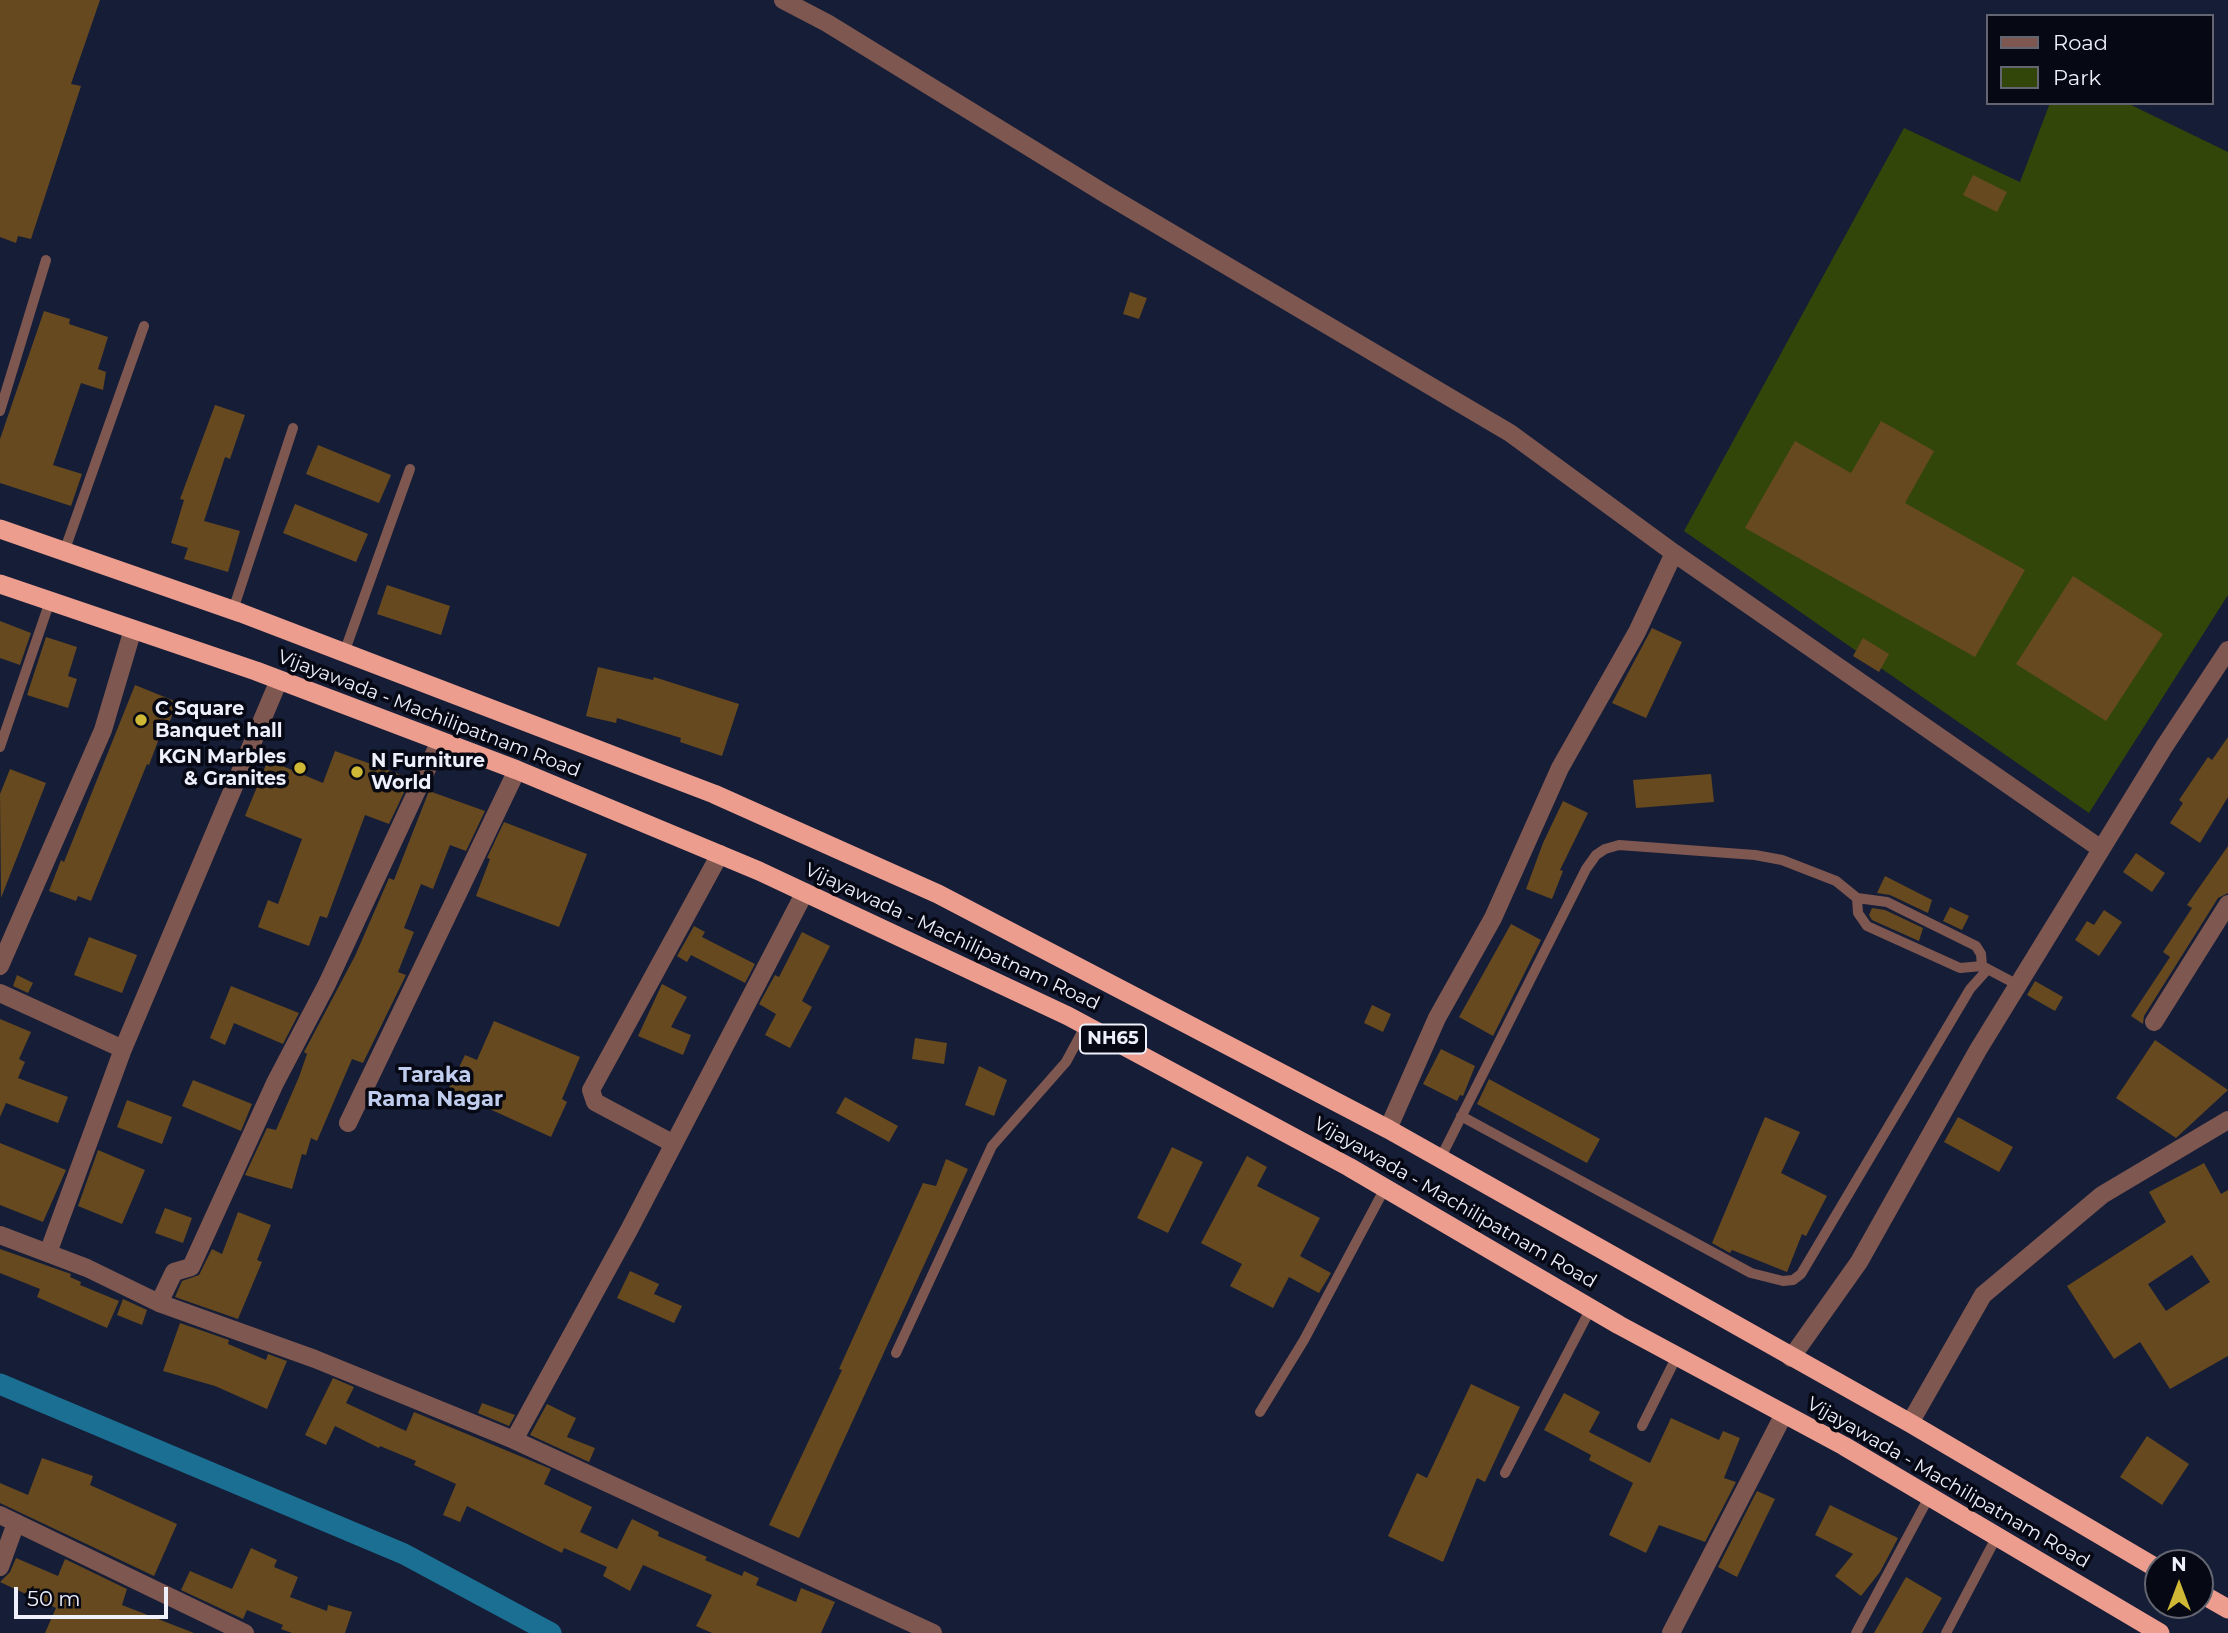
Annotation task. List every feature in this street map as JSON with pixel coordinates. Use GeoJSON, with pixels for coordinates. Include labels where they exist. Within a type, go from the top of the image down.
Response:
{"type":"FeatureCollection","features":[{"type":"Feature","properties":{"kind":"highway","name":"Vijayawada - Machilipatnam Road"},"geometry":{"type":"LineString","coordinates":[[0,529],[233,610],[714,794],[903,878],[1240,1049],[1388,1129],[1910,1423],[2144,1561]]}},
{"type":"Feature","properties":{"kind":"highway","name":"Vijayawada - Machilipatnam Road"},"geometry":{"type":"LineString","coordinates":[[0,584],[279,680],[517,770],[805,892],[1086,1025],[1385,1188],[1591,1308],[1930,1497],[2160,1633]]}},
{"type":"Feature","properties":{"kind":"street"},"geometry":{"type":"LineString","coordinates":[[783,0],[827,23],[1107,195],[1510,433],[1674,553],[2101,849]]}},
{"type":"Feature","properties":{"kind":"street"},"geometry":{"type":"LineString","coordinates":[[1388,1129],[1437,1018],[1493,918],[1560,768],[1637,632],[1674,553]]}},
{"type":"Feature","properties":{"kind":"street"},"geometry":{"type":"LineString","coordinates":[[0,966],[103,730],[133,629]]}},
{"type":"Feature","properties":{"kind":"street"},"geometry":{"type":"LineString","coordinates":[[1791,1358],[1859,1262],[2018,985],[2228,650]]}},
{"type":"Feature","properties":{"kind":"street"},"geometry":{"type":"LineString","coordinates":[[48,1253],[123,1049],[279,680]]}},
{"type":"Feature","properties":{"kind":"street"},"geometry":{"type":"LineString","coordinates":[[159,1303],[174,1272],[191,1267],[275,1083],[333,972],[440,741]]}},
{"type":"Feature","properties":{"kind":"street"},"geometry":{"type":"LineString","coordinates":[[348,1123],[517,770]]}},
{"type":"Feature","properties":{"kind":"street"},"geometry":{"type":"LineString","coordinates":[[674,1144],[595,1102],[591,1090],[720,854]]}},
{"type":"Feature","properties":{"kind":"street"},"geometry":{"type":"LineString","coordinates":[[514,1440],[674,1144],[805,892]]}},
{"type":"Feature","properties":{"kind":"street"},"geometry":{"type":"LineString","coordinates":[[2154,1022],[2228,904]]}},
{"type":"Feature","properties":{"kind":"street"},"geometry":{"type":"LineString","coordinates":[[0,993],[123,1049]]}},
{"type":"Feature","properties":{"kind":"street"},"geometry":{"type":"LineString","coordinates":[[1910,1423],[1983,1296],[2102,1195],[2228,1120]]}},
{"type":"Feature","properties":{"kind":"street"},"geometry":{"type":"LineString","coordinates":[[0,1235],[48,1253],[159,1303],[315,1359],[514,1440],[933,1633]]}},
{"type":"Feature","properties":{"kind":"street"},"geometry":{"type":"LineString","coordinates":[[1671,1633],[1784,1414]]}},
{"type":"Feature","properties":{"kind":"street"},"geometry":{"type":"LineString","coordinates":[[0,1567],[8,1519],[245,1633]]}},
{"type":"Feature","properties":{"kind":"lane"},"geometry":{"type":"LineString","coordinates":[[0,411],[46,260]]}},
{"type":"Feature","properties":{"kind":"lane"},"geometry":{"type":"LineString","coordinates":[[64,552],[144,326]]}},
{"type":"Feature","properties":{"kind":"lane"},"geometry":{"type":"LineString","coordinates":[[233,610],[293,428]]}},
{"type":"Feature","properties":{"kind":"lane"},"geometry":{"type":"LineString","coordinates":[[344,653],[410,469]]}},
{"type":"Feature","properties":{"kind":"lane"},"geometry":{"type":"LineString","coordinates":[[0,747],[50,601]]}},
{"type":"Feature","properties":{"kind":"lane"},"geometry":{"type":"LineString","coordinates":[[1440,1158],[1586,869],[1595,855],[1605,849],[1619,845],[1755,855],[1782,860],[1836,881],[1857,898],[1882,900],[1976,946],[1985,968]]}},
{"type":"Feature","properties":{"kind":"lane"},"geometry":{"type":"LineString","coordinates":[[1857,898],[1858,914],[1867,926],[1960,968],[1985,968],[2018,985]]}},
{"type":"Feature","properties":{"kind":"lane"},"geometry":{"type":"LineString","coordinates":[[1461,1116],[1751,1273],[1783,1281],[1793,1280],[1801,1274],[1985,968]]}},
{"type":"Feature","properties":{"kind":"lane"},"geometry":{"type":"LineString","coordinates":[[896,1353],[992,1146],[1066,1062],[1086,1025]]}},
{"type":"Feature","properties":{"kind":"lane"},"geometry":{"type":"LineString","coordinates":[[1260,1412],[1304,1340],[1385,1188]]}},
{"type":"Feature","properties":{"kind":"lane"},"geometry":{"type":"LineString","coordinates":[[1505,1473],[1591,1308]]}},
{"type":"Feature","properties":{"kind":"lane"},"geometry":{"type":"LineString","coordinates":[[1642,1426],[1677,1356]]}},
{"type":"Feature","properties":{"kind":"lane"},"geometry":{"type":"LineString","coordinates":[[1856,1633],[1930,1497]]}},
{"type":"Feature","properties":{"kind":"lane"},"geometry":{"type":"LineString","coordinates":[[1945,1633],[1997,1536]]}},
{"type":"Feature","properties":{"kind":"green space"},"geometry":{"type":"Polygon","coordinates":[[[2049,105],[2131,105],[2228,152],[2228,595],[2089,813],[1684,531],[1904,128],[2020,182],[2049,105]]]}},
{"type":"Feature","properties":{"kind":"building"},"geometry":{"type":"Polygon","coordinates":[[[0,0],[100,0],[71,84],[81,86],[31,239],[18,236],[16,243],[0,237],[0,0]]]}},
{"type":"Feature","properties":{"kind":"building"},"geometry":{"type":"Polygon","coordinates":[[[1973,175],[2007,192],[1997,212],[1963,195],[1973,175]]]}},
{"type":"Feature","properties":{"kind":"building"},"geometry":{"type":"Polygon","coordinates":[[[1130,292],[1147,298],[1139,319],[1123,314],[1130,292]]]}},
{"type":"Feature","properties":{"kind":"building"},"geometry":{"type":"Polygon","coordinates":[[[44,311],[70,319],[69,324],[108,337],[98,369],[106,372],[103,390],[81,383],[53,465],[82,474],[71,506],[0,483],[0,439],[44,311]]]}},
{"type":"Feature","properties":{"kind":"building"},"geometry":{"type":"Polygon","coordinates":[[[215,405],[245,415],[230,459],[225,457],[204,521],[240,531],[228,572],[184,559],[188,548],[171,543],[184,500],[180,499],[215,405]]]}},
{"type":"Feature","properties":{"kind":"building"},"geometry":{"type":"Polygon","coordinates":[[[1881,421],[1934,451],[1905,503],[2025,570],[1975,657],[1745,528],[1795,441],[1851,473],[1881,421]]]}},
{"type":"Feature","properties":{"kind":"building"},"geometry":{"type":"Polygon","coordinates":[[[318,445],[391,475],[379,503],[306,474],[318,445]]]}},
{"type":"Feature","properties":{"kind":"building"},"geometry":{"type":"Polygon","coordinates":[[[295,504],[368,534],[356,562],[283,533],[295,504]]]}},
{"type":"Feature","properties":{"kind":"building"},"geometry":{"type":"Polygon","coordinates":[[[2073,576],[2163,634],[2106,721],[2016,664],[2073,576]]]}},
{"type":"Feature","properties":{"kind":"building"},"geometry":{"type":"Polygon","coordinates":[[[387,585],[450,606],[441,635],[377,614],[387,585]]]}},
{"type":"Feature","properties":{"kind":"building"},"geometry":{"type":"Polygon","coordinates":[[[0,621],[31,633],[20,665],[0,658],[0,621]]]}},
{"type":"Feature","properties":{"kind":"building"},"geometry":{"type":"Polygon","coordinates":[[[1652,628],[1682,642],[1646,718],[1612,703],[1652,628]]]}},
{"type":"Feature","properties":{"kind":"building"},"geometry":{"type":"Polygon","coordinates":[[[46,637],[77,647],[68,676],[77,679],[68,708],[27,695],[46,637]]]}},
{"type":"Feature","properties":{"kind":"building"},"geometry":{"type":"Polygon","coordinates":[[[1863,638],[1889,654],[1879,672],[1853,656],[1863,638]]]}},
{"type":"Feature","properties":{"kind":"building"},"geometry":{"type":"Polygon","coordinates":[[[598,667],[653,680],[654,677],[739,704],[722,756],[680,742],[681,738],[617,718],[616,723],[586,716],[598,667]]]}},
{"type":"Feature","properties":{"kind":"building"},"geometry":{"type":"Polygon","coordinates":[[[135,685],[177,702],[170,721],[166,720],[91,901],[78,896],[76,901],[49,891],[61,860],[64,862],[135,685]]]}},
{"type":"Feature","properties":{"kind":"building"},"geometry":{"type":"Polygon","coordinates":[[[2228,737],[2228,797],[2200,843],[2170,823],[2183,803],[2179,800],[2208,757],[2212,760],[2228,737]]]}},
{"type":"Feature","properties":{"kind":"building"},"geometry":{"type":"Polygon","coordinates":[[[335,751],[407,777],[408,784],[389,824],[365,815],[327,918],[320,916],[309,946],[258,927],[268,900],[278,904],[302,839],[245,816],[268,760],[323,783],[335,751]]]}},
{"type":"Feature","properties":{"kind":"building"},"geometry":{"type":"Polygon","coordinates":[[[10,769],[46,783],[1,898],[0,794],[10,769]]]}},
{"type":"Feature","properties":{"kind":"building"},"geometry":{"type":"Polygon","coordinates":[[[1711,774],[1714,802],[1636,808],[1633,780],[1711,774]]]}},
{"type":"Feature","properties":{"kind":"building"},"geometry":{"type":"Polygon","coordinates":[[[429,791],[485,811],[466,851],[450,845],[433,889],[421,884],[404,928],[414,932],[398,972],[406,975],[363,1063],[352,1059],[317,1141],[311,1138],[306,1155],[302,1154],[292,1189],[245,1175],[267,1128],[276,1130],[299,1077],[307,1054],[304,1052],[355,956],[389,878],[394,880],[429,791]]]}},
{"type":"Feature","properties":{"kind":"building"},"geometry":{"type":"Polygon","coordinates":[[[1563,801],[1588,813],[1560,870],[1563,871],[1552,899],[1526,889],[1543,843],[1563,801]]]}},
{"type":"Feature","properties":{"kind":"building"},"geometry":{"type":"Polygon","coordinates":[[[504,822],[587,854],[559,927],[476,896],[490,859],[487,858],[504,822]]]}},
{"type":"Feature","properties":{"kind":"building"},"geometry":{"type":"Polygon","coordinates":[[[2228,846],[2228,893],[2218,898],[2144,1016],[2143,1024],[2131,1016],[2170,957],[2163,952],[2192,908],[2187,905],[2228,846]]]}},
{"type":"Feature","properties":{"kind":"building"},"geometry":{"type":"Polygon","coordinates":[[[2136,853],[2165,873],[2152,892],[2123,872],[2136,853]]]}},
{"type":"Feature","properties":{"kind":"building"},"geometry":{"type":"Polygon","coordinates":[[[1885,876],[1932,900],[1928,913],[1890,895],[1877,893],[1885,876]]]}},
{"type":"Feature","properties":{"kind":"building"},"geometry":{"type":"Polygon","coordinates":[[[1950,907],[1969,916],[1962,930],[1943,921],[1950,907]]]}},
{"type":"Feature","properties":{"kind":"building"},"geometry":{"type":"Polygon","coordinates":[[[1872,908],[1885,910],[1923,928],[1919,941],[1872,920],[1869,915],[1872,908]]]}},
{"type":"Feature","properties":{"kind":"building"},"geometry":{"type":"Polygon","coordinates":[[[2104,910],[2122,922],[2099,956],[2075,940],[2087,921],[2094,925],[2104,910]]]}},
{"type":"Feature","properties":{"kind":"building"},"geometry":{"type":"Polygon","coordinates":[[[1511,924],[1541,940],[1493,1036],[1459,1017],[1511,924]]]}},
{"type":"Feature","properties":{"kind":"building"},"geometry":{"type":"Polygon","coordinates":[[[694,926],[705,932],[702,937],[755,964],[745,983],[691,955],[687,962],[677,956],[694,926]]]}},
{"type":"Feature","properties":{"kind":"building"},"geometry":{"type":"Polygon","coordinates":[[[802,932],[830,946],[802,1001],[812,1007],[790,1048],[765,1035],[776,1014],[759,1004],[775,975],[779,977],[802,932]]]}},
{"type":"Feature","properties":{"kind":"building"},"geometry":{"type":"Polygon","coordinates":[[[89,937],[137,955],[122,993],[74,975],[89,937]]]}},
{"type":"Feature","properties":{"kind":"building"},"geometry":{"type":"Polygon","coordinates":[[[17,975],[33,983],[28,993],[13,986],[17,975]]]}},
{"type":"Feature","properties":{"kind":"building"},"geometry":{"type":"Polygon","coordinates":[[[2035,981],[2063,997],[2055,1011],[2027,995],[2035,981]]]}},
{"type":"Feature","properties":{"kind":"building"},"geometry":{"type":"Polygon","coordinates":[[[662,984],[687,997],[671,1027],[691,1035],[683,1055],[638,1036],[662,984]]]}},
{"type":"Feature","properties":{"kind":"building"},"geometry":{"type":"Polygon","coordinates":[[[231,986],[299,1013],[283,1044],[234,1023],[225,1045],[210,1038],[231,986]]]}},
{"type":"Feature","properties":{"kind":"building"},"geometry":{"type":"Polygon","coordinates":[[[1372,1005],[1391,1014],[1383,1032],[1364,1023],[1372,1005]]]}},
{"type":"Feature","properties":{"kind":"building"},"geometry":{"type":"Polygon","coordinates":[[[0,1019],[31,1032],[19,1059],[25,1062],[18,1078],[68,1097],[58,1123],[6,1103],[0,1117],[0,1019]]]}},
{"type":"Feature","properties":{"kind":"building"},"geometry":{"type":"Polygon","coordinates":[[[494,1021],[580,1057],[562,1099],[567,1102],[551,1137],[448,1090],[465,1055],[477,1060],[494,1021]]]}},
{"type":"Feature","properties":{"kind":"building"},"geometry":{"type":"Polygon","coordinates":[[[915,1038],[947,1043],[944,1064],[912,1059],[915,1038]]]}},
{"type":"Feature","properties":{"kind":"building"},"geometry":{"type":"Polygon","coordinates":[[[2155,1040],[2228,1090],[2176,1138],[2116,1098],[2155,1040]]]}},
{"type":"Feature","properties":{"kind":"building"},"geometry":{"type":"Polygon","coordinates":[[[1441,1049],[1475,1066],[1463,1096],[1460,1095],[1457,1101],[1423,1084],[1441,1049]]]}},
{"type":"Feature","properties":{"kind":"building"},"geometry":{"type":"Polygon","coordinates":[[[979,1066],[1007,1080],[994,1116],[965,1105],[979,1066]]]}},
{"type":"Feature","properties":{"kind":"building"},"geometry":{"type":"Polygon","coordinates":[[[1489,1079],[1600,1139],[1587,1163],[1477,1104],[1489,1079]]]}},
{"type":"Feature","properties":{"kind":"building"},"geometry":{"type":"Polygon","coordinates":[[[193,1080],[252,1104],[241,1131],[182,1106],[193,1080]]]}},
{"type":"Feature","properties":{"kind":"building"},"geometry":{"type":"Polygon","coordinates":[[[845,1097],[898,1126],[889,1142],[836,1113],[845,1097]]]}},
{"type":"Feature","properties":{"kind":"building"},"geometry":{"type":"Polygon","coordinates":[[[127,1100],[172,1117],[162,1144],[117,1127],[127,1100]]]}},
{"type":"Feature","properties":{"kind":"building"},"geometry":{"type":"Polygon","coordinates":[[[1765,1117],[1800,1132],[1781,1173],[1827,1196],[1806,1236],[1802,1234],[1787,1272],[1732,1250],[1730,1253],[1712,1243],[1765,1117]]]}},
{"type":"Feature","properties":{"kind":"building"},"geometry":{"type":"Polygon","coordinates":[[[1958,1117],[2013,1147],[1999,1172],[1944,1142],[1958,1117]]]}},
{"type":"Feature","properties":{"kind":"building"},"geometry":{"type":"Polygon","coordinates":[[[0,1143],[66,1170],[43,1222],[0,1205],[0,1143]]]}},
{"type":"Feature","properties":{"kind":"building"},"geometry":{"type":"Polygon","coordinates":[[[1172,1147],[1203,1162],[1168,1233],[1137,1218],[1172,1147]]]}},
{"type":"Feature","properties":{"kind":"building"},"geometry":{"type":"Polygon","coordinates":[[[98,1150],[145,1170],[122,1224],[78,1206],[98,1150]]]}},
{"type":"Feature","properties":{"kind":"building"},"geometry":{"type":"Polygon","coordinates":[[[1247,1156],[1267,1167],[1257,1186],[1320,1218],[1300,1256],[1331,1273],[1319,1293],[1289,1277],[1273,1308],[1230,1286],[1242,1264],[1201,1243],[1247,1156]]]}},
{"type":"Feature","properties":{"kind":"building"},"geometry":{"type":"Polygon","coordinates":[[[946,1159],[968,1169],[799,1538],[769,1525],[842,1370],[839,1369],[923,1183],[936,1186],[946,1159]]]}},
{"type":"Feature","properties":{"kind":"building"},"geometry":{"type":"Polygon","coordinates":[[[2204,1163],[2221,1194],[2228,1190],[2228,1356],[2170,1389],[2140,1342],[2114,1359],[2067,1286],[2166,1222],[2149,1192],[2204,1163]],[[2192,1255],[2148,1284],[2166,1311],[2210,1282],[2192,1255]]]}},
{"type":"Feature","properties":{"kind":"building"},"geometry":{"type":"Polygon","coordinates":[[[165,1208],[192,1218],[183,1243],[155,1233],[165,1208]]]}},
{"type":"Feature","properties":{"kind":"building"},"geometry":{"type":"Polygon","coordinates":[[[238,1212],[271,1225],[257,1260],[262,1262],[238,1319],[175,1297],[182,1281],[199,1275],[212,1249],[222,1254],[238,1212]]]}},
{"type":"Feature","properties":{"kind":"building"},"geometry":{"type":"Polygon","coordinates":[[[0,1249],[71,1274],[70,1277],[81,1282],[80,1285],[119,1301],[107,1328],[37,1297],[40,1289],[0,1273],[0,1249]]]}},
{"type":"Feature","properties":{"kind":"building"},"geometry":{"type":"Polygon","coordinates":[[[630,1271],[659,1284],[654,1294],[682,1306],[674,1323],[617,1298],[630,1271]]]}},
{"type":"Feature","properties":{"kind":"building"},"geometry":{"type":"Polygon","coordinates":[[[123,1299],[147,1310],[142,1325],[117,1315],[123,1299]]]}},
{"type":"Feature","properties":{"kind":"building"},"geometry":{"type":"Polygon","coordinates":[[[180,1323],[229,1340],[228,1344],[266,1360],[268,1354],[287,1361],[267,1409],[215,1386],[163,1371],[180,1323]]]}},
{"type":"Feature","properties":{"kind":"building"},"geometry":{"type":"Polygon","coordinates":[[[333,1378],[354,1387],[346,1403],[406,1431],[414,1412],[551,1469],[544,1484],[592,1507],[580,1532],[617,1549],[632,1519],[659,1532],[658,1536],[707,1557],[705,1560],[742,1576],[744,1571],[759,1578],[756,1585],[796,1602],[801,1588],[835,1602],[821,1633],[712,1633],[696,1626],[712,1595],[643,1565],[630,1591],[603,1576],[607,1567],[564,1548],[562,1553],[467,1506],[460,1522],[443,1515],[456,1484],[414,1465],[416,1461],[380,1446],[379,1448],[335,1426],[326,1445],[305,1435],[333,1378]]]}},
{"type":"Feature","properties":{"kind":"building"},"geometry":{"type":"Polygon","coordinates":[[[1471,1384],[1520,1407],[1485,1482],[1477,1478],[1443,1562],[1388,1536],[1417,1473],[1427,1478],[1471,1384]]]}},
{"type":"Feature","properties":{"kind":"building"},"geometry":{"type":"Polygon","coordinates":[[[1564,1393],[1600,1412],[1589,1432],[1650,1463],[1671,1418],[1719,1440],[1723,1431],[1740,1438],[1724,1478],[1736,1482],[1705,1542],[1659,1525],[1646,1553],[1609,1535],[1633,1483],[1589,1460],[1591,1455],[1544,1430],[1564,1393]]]}},
{"type":"Feature","properties":{"kind":"building"},"geometry":{"type":"Polygon","coordinates":[[[482,1403],[515,1415],[509,1426],[478,1413],[482,1403]]]}},
{"type":"Feature","properties":{"kind":"building"},"geometry":{"type":"Polygon","coordinates":[[[547,1404],[576,1418],[567,1437],[595,1448],[589,1462],[530,1435],[547,1404]]]}},
{"type":"Feature","properties":{"kind":"building"},"geometry":{"type":"Polygon","coordinates":[[[2147,1436],[2189,1464],[2162,1505],[2120,1477],[2147,1436]]]}},
{"type":"Feature","properties":{"kind":"building"},"geometry":{"type":"Polygon","coordinates":[[[42,1458],[93,1476],[90,1485],[177,1524],[154,1576],[0,1503],[0,1483],[28,1495],[42,1458]]]}},
{"type":"Feature","properties":{"kind":"building"},"geometry":{"type":"Polygon","coordinates":[[[1757,1491],[1775,1499],[1737,1577],[1718,1567],[1757,1491]]]}},
{"type":"Feature","properties":{"kind":"building"},"geometry":{"type":"Polygon","coordinates":[[[1830,1505],[1898,1538],[1880,1572],[1861,1596],[1835,1576],[1853,1554],[1815,1535],[1830,1505]]]}},
{"type":"Feature","properties":{"kind":"building"},"geometry":{"type":"Polygon","coordinates":[[[251,1548],[277,1560],[274,1567],[298,1577],[290,1597],[327,1611],[328,1605],[352,1612],[345,1633],[292,1633],[281,1629],[283,1625],[247,1610],[243,1619],[181,1590],[190,1571],[232,1589],[251,1548]]]}},
{"type":"Feature","properties":{"kind":"building"},"geometry":{"type":"Polygon","coordinates":[[[16,1558],[58,1576],[65,1559],[127,1589],[122,1605],[194,1633],[45,1633],[56,1608],[0,1582],[10,1572],[16,1558]]]}},
{"type":"Feature","properties":{"kind":"building"},"geometry":{"type":"Polygon","coordinates":[[[1906,1577],[1942,1598],[1922,1633],[1874,1633],[1906,1577]]]}},
{"type":"Feature","properties":{"kind":"waterway"},"geometry":{"type":"LineString","coordinates":[[0,1384],[404,1554],[551,1633]]}},
{"type":"Feature","properties":{"kind":"place","name":"C Square Banquet hall"},"geometry":{"type":"Point","coordinates":[141,720]}},
{"type":"Feature","properties":{"kind":"place","name":"KGN Marbles & Granites"},"geometry":{"type":"Point","coordinates":[300,768]}},
{"type":"Feature","properties":{"kind":"place","name":"N Furniture World"},"geometry":{"type":"Point","coordinates":[357,772]}},
{"type":"Feature","properties":{"kind":"district","name":"Taraka Rama Nagar"},"geometry":{"type":"Point","coordinates":[435,1088]}}]}
